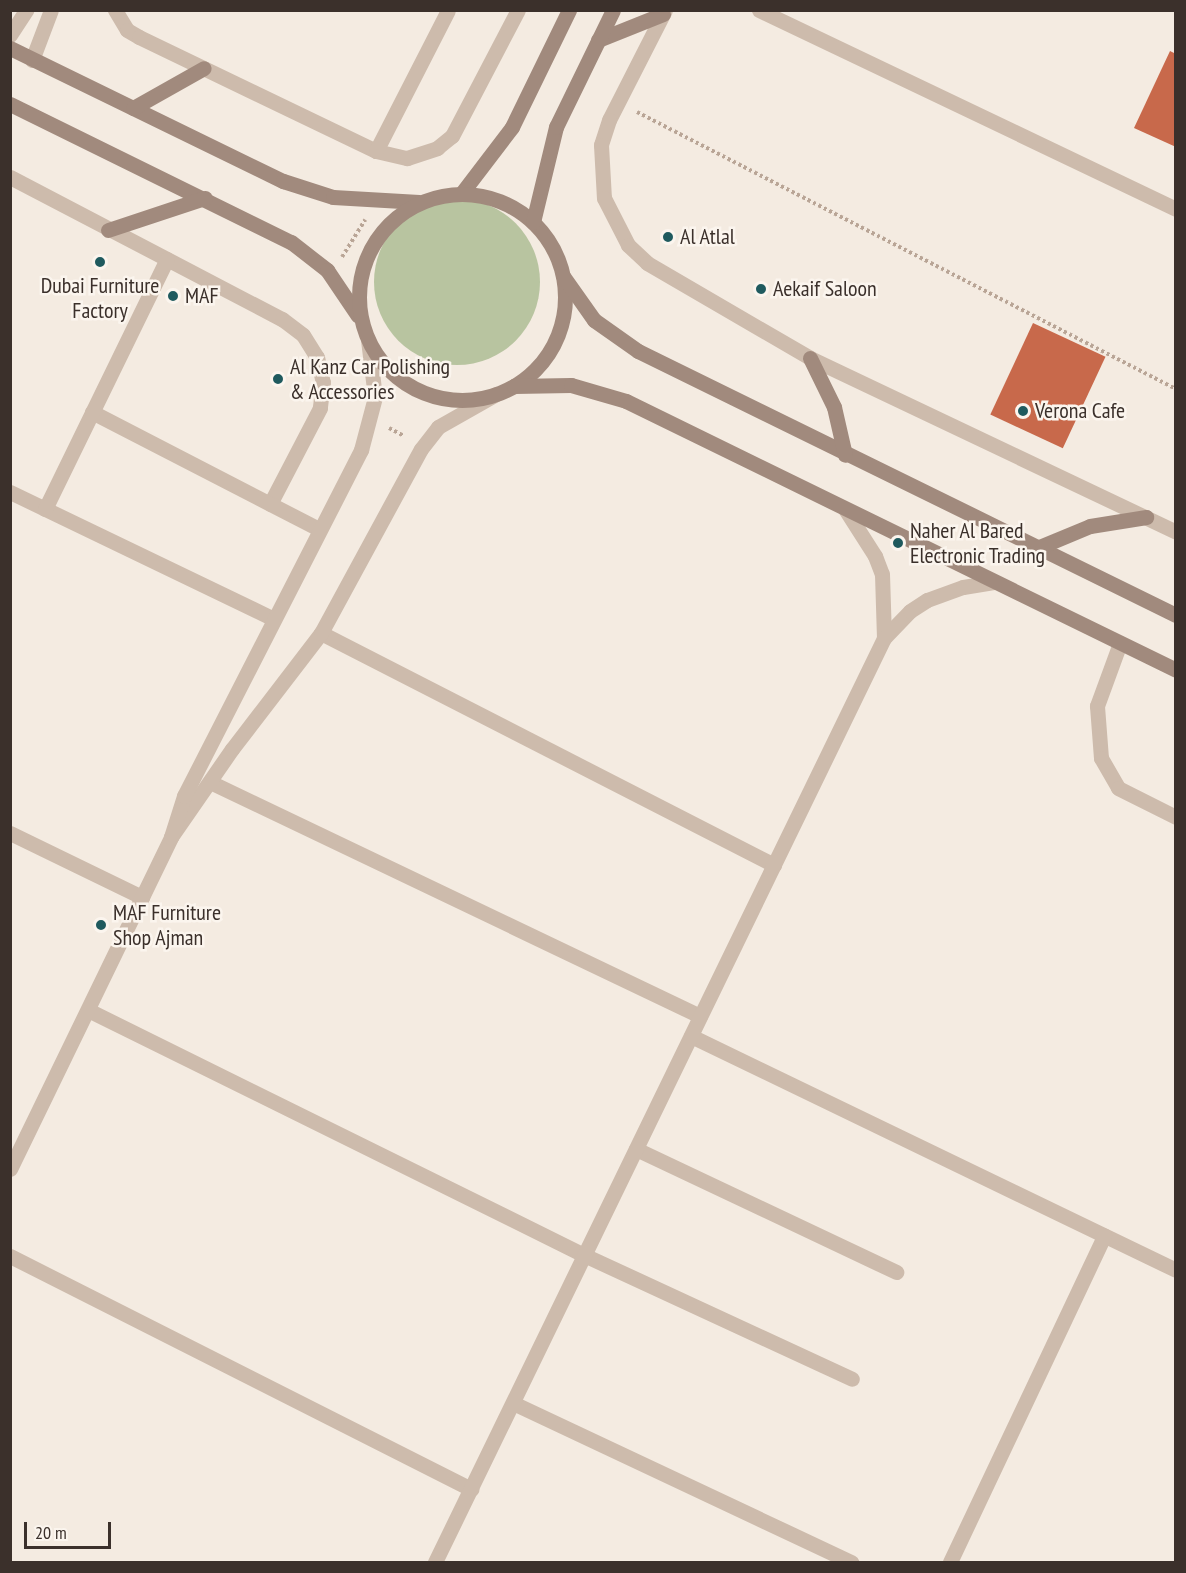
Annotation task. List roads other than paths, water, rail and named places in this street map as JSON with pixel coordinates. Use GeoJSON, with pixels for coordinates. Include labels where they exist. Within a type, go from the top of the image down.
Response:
{"type":"FeatureCollection","features":[{"type":"Feature","properties":{"kind":"street"},"geometry":{"type":"LineString","coordinates":[[10,35],[26,10]]}},
{"type":"Feature","properties":{"kind":"street"},"geometry":{"type":"LineString","coordinates":[[32,60],[51,10]]}},
{"type":"Feature","properties":{"kind":"street"},"geometry":{"type":"LineString","coordinates":[[115,10],[127,30],[376,151],[407,158],[437,148],[452,136],[518,10]]}},
{"type":"Feature","properties":{"kind":"street"},"geometry":{"type":"LineString","coordinates":[[376,151],[448,10]]}},
{"type":"Feature","properties":{"kind":"street"},"geometry":{"type":"LineString","coordinates":[[461,194],[512,127],[568,10]]}},
{"type":"Feature","properties":{"kind":"street"},"geometry":{"type":"LineString","coordinates":[[533,222],[556,127],[613,10]]}},
{"type":"Feature","properties":{"kind":"street"},"geometry":{"type":"LineString","coordinates":[[759,10],[1176,209]]}},
{"type":"Feature","properties":{"kind":"street"},"geometry":{"type":"LineString","coordinates":[[598,40],[664,12]]}},
{"type":"Feature","properties":{"kind":"street"},"geometry":{"type":"LineString","coordinates":[[664,12],[618,102],[601,145],[600,172],[607,206],[628,245],[655,268],[810,358],[1176,532]]}},
{"type":"Feature","properties":{"kind":"street"},"geometry":{"type":"LineString","coordinates":[[10,48],[284,181],[325,195],[386,203],[422,202],[461,194],[504,203],[533,222],[547,238],[563,276],[594,320],[614,337],[846,455],[1176,615]]}},
{"type":"Feature","properties":{"kind":"street"},"geometry":{"type":"LineString","coordinates":[[133,108],[204,68]]}},
{"type":"Feature","properties":{"kind":"street"},"geometry":{"type":"LineString","coordinates":[[10,104],[271,230],[310,255],[345,292],[361,321],[368,340],[375,397],[370,425],[178,809],[171,837]]}},
{"type":"Feature","properties":{"kind":"street"},"geometry":{"type":"LineString","coordinates":[[10,177],[282,319],[303,335],[317,357],[323,382],[320,408],[270,504]]}},
{"type":"Feature","properties":{"kind":"street"},"geometry":{"type":"LineString","coordinates":[[108,230],[205,198]]}},
{"type":"Feature","properties":{"kind":"street"},"geometry":{"type":"LineString","coordinates":[[361,321],[358,292],[368,255],[377,238],[397,217],[422,202]]}},
{"type":"Feature","properties":{"kind":"street"},"geometry":{"type":"LineString","coordinates":[[45,509],[167,259]]}},
{"type":"Feature","properties":{"kind":"street"},"geometry":{"type":"LineString","coordinates":[[10,1169],[171,837],[321,633],[421,449],[438,427],[514,386],[535,370],[554,342],[565,301],[563,276]]}},
{"type":"Feature","properties":{"kind":"street"},"geometry":{"type":"LineString","coordinates":[[368,340],[385,365],[408,385],[436,396],[466,399],[496,394]]}},
{"type":"Feature","properties":{"kind":"street"},"geometry":{"type":"LineString","coordinates":[[810,358],[834,407],[846,455]]}},
{"type":"Feature","properties":{"kind":"street"},"geometry":{"type":"LineString","coordinates":[[514,386],[571,385],[609,395],[1176,670]]}},
{"type":"Feature","properties":{"kind":"street"},"geometry":{"type":"LineString","coordinates":[[92,412],[319,529]]}},
{"type":"Feature","properties":{"kind":"street"},"geometry":{"type":"LineString","coordinates":[[10,492],[272,618]]}},
{"type":"Feature","properties":{"kind":"street"},"geometry":{"type":"LineString","coordinates":[[845,509],[875,556],[882,574],[884,638]]}},
{"type":"Feature","properties":{"kind":"street"},"geometry":{"type":"LineString","coordinates":[[1037,548],[1090,526],[1146,517]]}},
{"type":"Feature","properties":{"kind":"street"},"geometry":{"type":"LineString","coordinates":[[435,1563],[884,638],[910,610],[927,600],[963,587],[994,582]]}},
{"type":"Feature","properties":{"kind":"street"},"geometry":{"type":"LineString","coordinates":[[321,633],[774,865]]}},
{"type":"Feature","properties":{"kind":"street"},"geometry":{"type":"LineString","coordinates":[[1120,643],[1097,706],[1101,758],[1118,788],[1176,816]]}},
{"type":"Feature","properties":{"kind":"street"},"geometry":{"type":"LineString","coordinates":[[210,782],[700,1016]]}},
{"type":"Feature","properties":{"kind":"street"},"geometry":{"type":"LineString","coordinates":[[10,833],[142,897]]}},
{"type":"Feature","properties":{"kind":"street"},"geometry":{"type":"LineString","coordinates":[[88,1010],[584,1255],[852,1379]]}},
{"type":"Feature","properties":{"kind":"street"},"geometry":{"type":"LineString","coordinates":[[691,1036],[1176,1270]]}},
{"type":"Feature","properties":{"kind":"street"},"geometry":{"type":"LineString","coordinates":[[636,1149],[896,1272]]}},
{"type":"Feature","properties":{"kind":"street"},"geometry":{"type":"LineString","coordinates":[[950,1563],[1104,1236]]}},
{"type":"Feature","properties":{"kind":"street"},"geometry":{"type":"LineString","coordinates":[[10,1256],[471,1489]]}},
{"type":"Feature","properties":{"kind":"street"},"geometry":{"type":"LineString","coordinates":[[513,1403],[851,1563]]}},
{"type":"Feature","properties":{"kind":"place","name":"Al Atlal"},"geometry":{"type":"Point","coordinates":[668,237]}},
{"type":"Feature","properties":{"kind":"place","name":"Dubai Furniture Factory"},"geometry":{"type":"Point","coordinates":[100,262]}},
{"type":"Feature","properties":{"kind":"place","name":"Aekaif Saloon"},"geometry":{"type":"Point","coordinates":[761,289]}},
{"type":"Feature","properties":{"kind":"place","name":"MAF"},"geometry":{"type":"Point","coordinates":[173,296]}},
{"type":"Feature","properties":{"kind":"place","name":"Al Kanz Car Polishing & Accessories"},"geometry":{"type":"Point","coordinates":[278,379]}},
{"type":"Feature","properties":{"kind":"place","name":"Verona Cafe"},"geometry":{"type":"Point","coordinates":[1023,411]}},
{"type":"Feature","properties":{"kind":"place","name":"Naher Al Bared Electronic Trading"},"geometry":{"type":"Point","coordinates":[898,543]}},
{"type":"Feature","properties":{"kind":"place","name":"MAF Furniture Shop Ajman"},"geometry":{"type":"Point","coordinates":[101,925]}}]}
